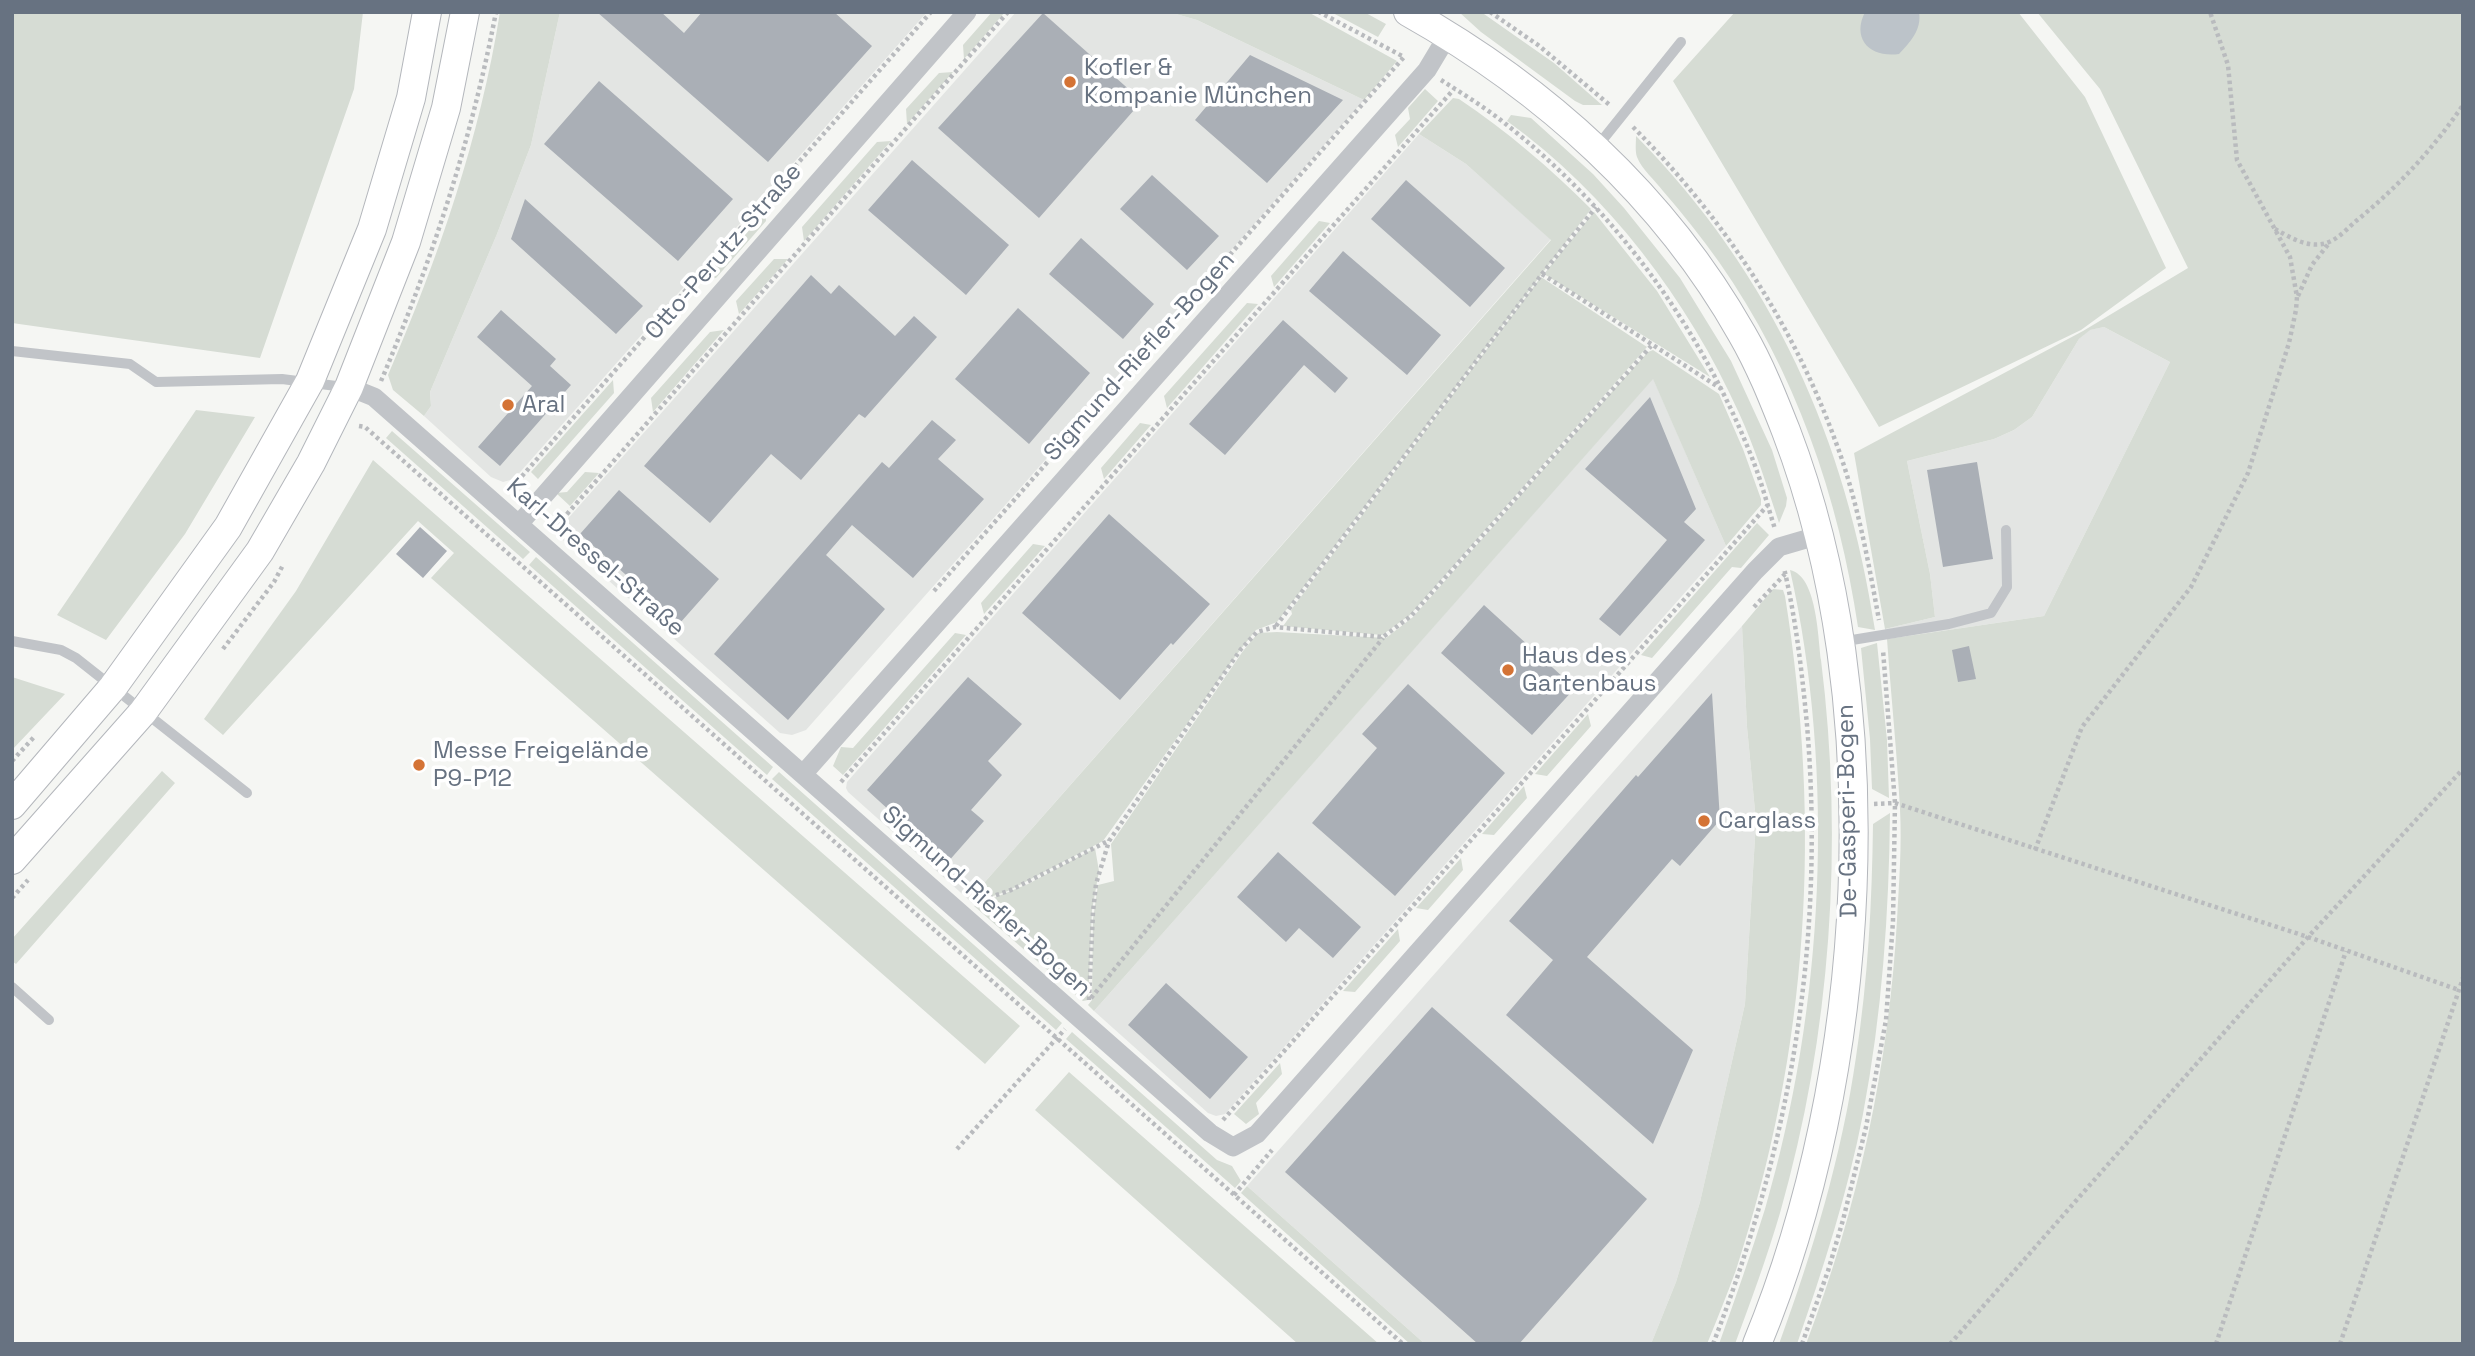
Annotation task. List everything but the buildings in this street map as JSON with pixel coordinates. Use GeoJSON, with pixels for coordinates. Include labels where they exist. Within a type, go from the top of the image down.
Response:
{"type":"FeatureCollection","features":[{"type":"Feature","properties":{"kind":"main road"},"geometry":{"type":"LineString","coordinates":[[12,805],[113,687],[228,527],[310,381],[372,229],[411,98],[428,12]]}},
{"type":"Feature","properties":{"kind":"main road"},"geometry":{"type":"LineString","coordinates":[[12,860],[143,712],[260,551],[311,463],[349,387],[406,242],[446,108],[465,12]]}},
{"type":"Feature","properties":{"kind":"main road","name":"De-Gasperi-Bogen"},"geometry":{"type":"LineString","coordinates":[[1408,12],[1448,35],[1526,88],[1595,148],[1642,194],[1677,238],[1743,335],[1802,473],[1820,535],[1840,642],[1852,756],[1853,874],[1845,990],[1830,1092],[1801,1215],[1757,1344]]}},
{"type":"Feature","properties":{"kind":"street","name":"Otto-Perutz-Straße"},"geometry":{"type":"LineString","coordinates":[[519,524],[967,12]]}},
{"type":"Feature","properties":{"kind":"street","name":"Sigmund-Riefler-Bogen"},"geometry":{"type":"LineString","coordinates":[[1448,35],[1420,78],[804,773],[1210,1133],[1233,1147],[1257,1134],[1746,581],[1779,547],[1820,535]]}},
{"type":"Feature","properties":{"kind":"street","name":"Karl-Dressel-Straße"},"geometry":{"type":"LineString","coordinates":[[349,387],[374,397],[804,773]]}},
{"type":"Feature","properties":{"kind":"lane"},"geometry":{"type":"LineString","coordinates":[[1595,148],[1681,42]]}},
{"type":"Feature","properties":{"kind":"lane"},"geometry":{"type":"LineString","coordinates":[[12,351],[131,365],[156,382],[263,378],[349,387]]}},
{"type":"Feature","properties":{"kind":"lane"},"geometry":{"type":"LineString","coordinates":[[1840,642],[1949,624],[1991,613],[2007,587],[2007,530]]}},
{"type":"Feature","properties":{"kind":"lane"},"geometry":{"type":"LineString","coordinates":[[12,641],[61,650],[76,658],[247,793]]}},
{"type":"Feature","properties":{"kind":"lane"},"geometry":{"type":"LineString","coordinates":[[12,986],[49,1020]]}},
{"type":"Feature","properties":{"kind":"path"},"geometry":{"type":"LineString","coordinates":[[497,505],[931,12]]}},
{"type":"Feature","properties":{"kind":"path"},"geometry":{"type":"LineString","coordinates":[[541,543],[1008,12]]}},
{"type":"Feature","properties":{"kind":"path"},"geometry":{"type":"LineString","coordinates":[[928,598],[1404,57],[1319,12]]}},
{"type":"Feature","properties":{"kind":"path"},"geometry":{"type":"LineString","coordinates":[[1490,12],[1573,72],[1622,116],[1677,173],[1713,217],[1767,298],[1800,360],[1835,440],[1865,546],[1881,635],[1895,803],[1893,921],[1886,1020],[1866,1127],[1843,1220],[1825,1282],[1802,1344]]}},
{"type":"Feature","properties":{"kind":"path"},"geometry":{"type":"LineString","coordinates":[[2210,12],[2228,65],[2237,160],[2290,257],[2297,296]]}},
{"type":"Feature","properties":{"kind":"path"},"geometry":{"type":"LineString","coordinates":[[1438,78],[1507,124],[1564,174],[1596,207],[1662,289],[1693,335],[1721,389],[1754,464],[1779,547],[1791,602],[1803,677],[1813,831],[1809,922],[1800,1017],[1784,1114],[1750,1242],[1713,1344]]}},
{"type":"Feature","properties":{"kind":"path"},"geometry":{"type":"LineString","coordinates":[[829,796],[1454,89]]}},
{"type":"Feature","properties":{"kind":"path"},"geometry":{"type":"LineString","coordinates":[[2035,850],[2082,727],[2191,587],[2248,473],[2289,343],[2297,296],[2312,265],[2330,242],[2386,196],[2438,141],[2463,105]]}},
{"type":"Feature","properties":{"kind":"path"},"geometry":{"type":"LineString","coordinates":[[1275,627],[1542,274],[1596,207]]}},
{"type":"Feature","properties":{"kind":"path"},"geometry":{"type":"LineString","coordinates":[[2274,229],[2297,242],[2330,242]]}},
{"type":"Feature","properties":{"kind":"path"},"geometry":{"type":"LineString","coordinates":[[1542,274],[1721,389]]}},
{"type":"Feature","properties":{"kind":"path"},"geometry":{"type":"LineString","coordinates":[[957,1149],[1090,1000],[1383,637],[1411,616],[1651,346]]}},
{"type":"Feature","properties":{"kind":"path"},"geometry":{"type":"LineString","coordinates":[[359,426],[375,435],[1403,1344]]}},
{"type":"Feature","properties":{"kind":"path"},"geometry":{"type":"LineString","coordinates":[[1210,1133],[1767,506]]}},
{"type":"Feature","properties":{"kind":"path"},"geometry":{"type":"LineString","coordinates":[[1090,1000],[1096,884],[1109,841],[1241,649],[1257,632],[1275,627],[1383,637]]}},
{"type":"Feature","properties":{"kind":"path"},"geometry":{"type":"LineString","coordinates":[[12,761],[39,732]]}},
{"type":"Feature","properties":{"kind":"path"},"geometry":{"type":"LineString","coordinates":[[1950,1344],[2308,937],[2463,769]]}},
{"type":"Feature","properties":{"kind":"path"},"geometry":{"type":"LineString","coordinates":[[1852,804],[1895,803],[2308,937],[2459,990]]}},
{"type":"Feature","properties":{"kind":"path"},"geometry":{"type":"LineString","coordinates":[[957,909],[1011,890],[1109,841]]}},
{"type":"Feature","properties":{"kind":"path"},"geometry":{"type":"LineString","coordinates":[[2216,1344],[2346,951]]}},
{"type":"Feature","properties":{"kind":"path"},"geometry":{"type":"LineString","coordinates":[[2340,1344],[2463,978]]}},
{"type":"Feature","properties":{"kind":"path"},"geometry":{"type":"LineString","coordinates":[[1234,1195],[1253,1171]]}},
{"type":"Feature","properties":{"kind":"shaded area"},"geometry":{"type":"Polygon","coordinates":[[[12,12],[363,12],[354,89],[260,358],[12,323],[12,12]]]}},
{"type":"Feature","properties":{"kind":"shaded area"},"geometry":{"type":"Polygon","coordinates":[[[500,12],[560,12],[531,145],[497,234],[430,392],[431,406],[424,416],[393,390],[388,375],[424,287],[469,152],[500,12]]]}},
{"type":"Feature","properties":{"kind":"shaded area"},"geometry":{"type":"Polygon","coordinates":[[[560,12],[927,12],[514,479],[503,482],[491,477],[424,416],[431,406],[430,392],[497,234],[531,145],[560,12]]]}},
{"type":"Feature","properties":{"kind":"shaded area"},"geometry":{"type":"Polygon","coordinates":[[[992,12],[1005,12],[964,59],[963,45],[992,12]]]}},
{"type":"Feature","properties":{"kind":"shaded area"},"geometry":{"type":"Polygon","coordinates":[[[1016,12],[1169,12],[1197,20],[1364,100],[806,730],[792,735],[780,733],[563,540],[560,532],[564,523],[1016,12]]]}},
{"type":"Feature","properties":{"kind":"shaded area"},"geometry":{"type":"Polygon","coordinates":[[[1169,12],[1308,12],[1397,61],[1364,100],[1197,20],[1169,12]]]}},
{"type":"Feature","properties":{"kind":"shaded area"},"geometry":{"type":"Polygon","coordinates":[[[1331,12],[1364,12],[1386,24],[1378,37],[1331,12]]]}},
{"type":"Feature","properties":{"kind":"shaded area"},"geometry":{"type":"Polygon","coordinates":[[[1459,12],[1484,14],[1554,63],[1602,105],[1583,105],[1575,101],[1481,32],[1459,12]]]}},
{"type":"Feature","properties":{"kind":"shaded area"},"geometry":{"type":"Polygon","coordinates":[[[1735,12],[2018,12],[2085,97],[2166,268],[2081,330],[1879,427],[1673,81],[1735,12]]]}},
{"type":"Feature","properties":{"kind":"shaded area"},"geometry":{"type":"Polygon","coordinates":[[[1865,12],[1919,12],[1919,24],[1899,54],[1880,53],[1872,50],[1862,39],[1861,22],[1865,12]]]}},
{"type":"Feature","properties":{"kind":"shaded area"},"geometry":{"type":"Polygon","coordinates":[[[2037,12],[2463,12],[2463,1344],[1806,1344],[1825,1293],[1856,1188],[1887,1028],[1901,837],[1887,639],[2044,616],[2170,362],[2104,327],[2090,330],[2079,339],[2032,417],[2014,430],[1994,439],[1907,461],[1930,574],[1935,617],[1885,629],[1854,453],[2083,331],[2188,268],[2100,89],[2037,12]]]}},
{"type":"Feature","properties":{"kind":"shaded area"},"geometry":{"type":"Polygon","coordinates":[[[953,72],[907,124],[906,109],[939,73],[953,72]]]}},
{"type":"Feature","properties":{"kind":"shaded area"},"geometry":{"type":"Polygon","coordinates":[[[1425,89],[1438,101],[1398,147],[1395,135],[1410,119],[1408,108],[1425,89]]]}},
{"type":"Feature","properties":{"kind":"shaded area"},"geometry":{"type":"Polygon","coordinates":[[[1453,98],[1477,111],[1511,137],[1591,209],[1277,622],[1256,630],[1240,650],[1103,841],[1008,891],[972,903],[969,900],[1551,240],[1466,164],[1419,134],[1453,98]]]}},
{"type":"Feature","properties":{"kind":"shaded area"},"geometry":{"type":"Polygon","coordinates":[[[1511,115],[1531,118],[1593,174],[1680,278],[1731,361],[1772,450],[1787,498],[1779,523],[1756,453],[1739,413],[1719,371],[1670,290],[1642,252],[1579,182],[1507,121],[1511,115]]]}},
{"type":"Feature","properties":{"kind":"shaded area"},"geometry":{"type":"Polygon","coordinates":[[[1419,134],[1466,164],[1551,239],[969,900],[848,792],[847,782],[1419,134]]]}},
{"type":"Feature","properties":{"kind":"shaded area"},"geometry":{"type":"Polygon","coordinates":[[[1636,136],[1684,189],[1727,245],[1764,303],[1796,364],[1823,426],[1845,492],[1862,560],[1875,630],[1858,627],[1850,579],[1826,483],[1810,437],[1770,346],[1719,262],[1639,162],[1636,155],[1636,136]]]}},
{"type":"Feature","properties":{"kind":"shaded area"},"geometry":{"type":"Polygon","coordinates":[[[891,141],[804,241],[802,227],[877,142],[891,141]]]}},
{"type":"Feature","properties":{"kind":"shaded area"},"geometry":{"type":"Polygon","coordinates":[[[765,208],[766,221],[716,278],[702,279],[765,208]]]}},
{"type":"Feature","properties":{"kind":"shaded area"},"geometry":{"type":"Polygon","coordinates":[[[1594,212],[1657,291],[1710,377],[1544,274],[1594,212]]]}},
{"type":"Feature","properties":{"kind":"shaded area"},"geometry":{"type":"Polygon","coordinates":[[[1319,221],[1330,223],[1274,287],[1271,276],[1319,221]]]}},
{"type":"Feature","properties":{"kind":"shaded area"},"geometry":{"type":"Polygon","coordinates":[[[774,259],[788,259],[739,314],[736,301],[774,259]]]}},
{"type":"Feature","properties":{"kind":"shaded area"},"geometry":{"type":"Polygon","coordinates":[[[1541,277],[1647,347],[1410,615],[1382,635],[1283,626],[1292,614],[1291,610],[1541,277]]]}},
{"type":"Feature","properties":{"kind":"shaded area"},"geometry":{"type":"Polygon","coordinates":[[[1247,303],[1258,304],[1167,408],[1164,396],[1247,303]]]}},
{"type":"Feature","properties":{"kind":"shaded area"},"geometry":{"type":"Polygon","coordinates":[[[2104,327],[2170,362],[2044,616],[1887,639],[1885,629],[1935,617],[1930,574],[1907,461],[1994,439],[2014,430],[2032,417],[2079,339],[2089,330],[2104,327]]]}},
{"type":"Feature","properties":{"kind":"shaded area"},"geometry":{"type":"Polygon","coordinates":[[[724,330],[653,412],[651,398],[710,332],[724,330]]]}},
{"type":"Feature","properties":{"kind":"shaded area"},"geometry":{"type":"Polygon","coordinates":[[[1653,350],[1719,394],[1743,449],[1761,505],[1726,546],[1653,379],[1094,1011],[1088,1005],[1092,1000],[1093,919],[1098,885],[1114,881],[1111,844],[1258,633],[1386,638],[1413,617],[1619,384],[1648,352],[1653,350]]]}},
{"type":"Feature","properties":{"kind":"shaded area"},"geometry":{"type":"Polygon","coordinates":[[[1653,378],[1726,546],[1225,1114],[1216,1116],[1208,1113],[1094,1011],[1653,378]]]}},
{"type":"Feature","properties":{"kind":"shaded area"},"geometry":{"type":"Polygon","coordinates":[[[613,380],[614,393],[538,479],[531,472],[613,380]]]}},
{"type":"Feature","properties":{"kind":"shaded area"},"geometry":{"type":"Polygon","coordinates":[[[196,410],[255,417],[185,534],[106,640],[57,615],[196,410]]]}},
{"type":"Feature","properties":{"kind":"shaded area"},"geometry":{"type":"Polygon","coordinates":[[[1140,423],[1151,425],[1104,479],[1101,468],[1140,423]]]}},
{"type":"Feature","properties":{"kind":"shaded area"},"geometry":{"type":"Polygon","coordinates":[[[392,431],[530,552],[523,559],[386,438],[392,431]]]}},
{"type":"Feature","properties":{"kind":"shaded area"},"geometry":{"type":"Polygon","coordinates":[[[373,460],[1020,1026],[985,1064],[431,578],[454,553],[418,521],[223,735],[204,719],[296,591],[373,460]]]}},
{"type":"Feature","properties":{"kind":"shaded area"},"geometry":{"type":"Polygon","coordinates":[[[585,472],[599,473],[570,506],[556,493],[567,492],[585,472]]]}},
{"type":"Feature","properties":{"kind":"shaded area"},"geometry":{"type":"Polygon","coordinates":[[[1757,523],[1769,535],[1741,568],[1732,567],[1652,658],[1641,655],[1757,523]]]}},
{"type":"Feature","properties":{"kind":"shaded area"},"geometry":{"type":"Polygon","coordinates":[[[1033,544],[1045,546],[984,614],[981,603],[1033,544]]]}},
{"type":"Feature","properties":{"kind":"shaded area"},"geometry":{"type":"Polygon","coordinates":[[[536,557],[773,767],[767,775],[529,565],[536,557]]]}},
{"type":"Feature","properties":{"kind":"shaded area"},"geometry":{"type":"Polygon","coordinates":[[[1790,570],[1806,583],[1819,637],[1828,729],[1831,799],[1832,869],[1828,939],[1811,1077],[1780,1213],[1735,1344],[1719,1344],[1765,1209],[1785,1132],[1800,1053],[1811,972],[1817,891],[1818,809],[1814,728],[1805,648],[1790,570]]]}},
{"type":"Feature","properties":{"kind":"shaded area"},"geometry":{"type":"Polygon","coordinates":[[[1773,589],[1783,590],[1785,596],[1797,682],[1805,852],[1802,936],[1780,1103],[1761,1187],[1736,1270],[1707,1344],[1651,1344],[1676,1282],[1700,1202],[1745,1004],[1756,821],[1747,727],[1742,626],[1773,589]]]}},
{"type":"Feature","properties":{"kind":"shaded area"},"geometry":{"type":"Polygon","coordinates":[[[1742,626],[1747,727],[1756,821],[1745,1004],[1700,1202],[1676,1282],[1651,1344],[1425,1344],[1247,1186],[1742,626]]]}},
{"type":"Feature","properties":{"kind":"shaded area"},"geometry":{"type":"Polygon","coordinates":[[[955,633],[966,635],[843,775],[833,766],[841,747],[853,748],[955,633]]]}},
{"type":"Feature","properties":{"kind":"shaded area"},"geometry":{"type":"Polygon","coordinates":[[[1877,643],[1887,740],[1889,798],[1872,789],[1861,648],[1877,643]]]}},
{"type":"Feature","properties":{"kind":"shaded area"},"geometry":{"type":"Polygon","coordinates":[[[12,677],[65,694],[12,750],[12,677]]]}},
{"type":"Feature","properties":{"kind":"shaded area"},"geometry":{"type":"Polygon","coordinates":[[[1588,714],[1591,726],[1547,776],[1535,774],[1588,714]]]}},
{"type":"Feature","properties":{"kind":"shaded area"},"geometry":{"type":"Polygon","coordinates":[[[162,771],[175,783],[16,964],[12,961],[12,939],[162,771]]]}},
{"type":"Feature","properties":{"kind":"shaded area"},"geometry":{"type":"Polygon","coordinates":[[[779,772],[1062,1023],[1056,1030],[772,779],[779,772]]]}},
{"type":"Feature","properties":{"kind":"shaded area"},"geometry":{"type":"Polygon","coordinates":[[[1524,786],[1527,798],[1494,835],[1482,834],[1524,786]]]}},
{"type":"Feature","properties":{"kind":"shaded area"},"geometry":{"type":"Polygon","coordinates":[[[1890,813],[1880,1001],[1870,1076],[1857,1143],[1834,1230],[1797,1344],[1779,1344],[1815,1238],[1843,1130],[1864,999],[1873,824],[1890,813]]]}},
{"type":"Feature","properties":{"kind":"shaded area"},"geometry":{"type":"Polygon","coordinates":[[[1095,848],[1099,871],[1092,910],[1088,1000],[1083,1001],[974,906],[1028,884],[1095,848]]]}},
{"type":"Feature","properties":{"kind":"shaded area"},"geometry":{"type":"Polygon","coordinates":[[[1461,858],[1463,870],[1428,910],[1416,908],[1461,858]]]}},
{"type":"Feature","properties":{"kind":"shaded area"},"geometry":{"type":"Polygon","coordinates":[[[1398,929],[1400,941],[1355,992],[1343,991],[1398,929]]]}},
{"type":"Feature","properties":{"kind":"shaded area"},"geometry":{"type":"Polygon","coordinates":[[[1072,1032],[1217,1160],[1232,1166],[1241,1181],[1235,1188],[1066,1039],[1072,1032]]]}},
{"type":"Feature","properties":{"kind":"shaded area"},"geometry":{"type":"Polygon","coordinates":[[[1280,1063],[1282,1074],[1256,1103],[1259,1114],[1246,1124],[1234,1114],[1280,1063]]]}},
{"type":"Feature","properties":{"kind":"shaded area"},"geometry":{"type":"Polygon","coordinates":[[[1069,1072],[1379,1344],[1298,1344],[1035,1110],[1069,1072]]]}},
{"type":"Feature","properties":{"kind":"shaded area"},"geometry":{"type":"Polygon","coordinates":[[[1247,1186],[1425,1344],[1410,1344],[1241,1193],[1247,1186]]]}},
{"type":"Feature","properties":{"kind":"place","name":"Kofler & Kompanie München"},"geometry":{"type":"Point","coordinates":[1070,82]}},
{"type":"Feature","properties":{"kind":"place","name":"Aral"},"geometry":{"type":"Point","coordinates":[508,405]}},
{"type":"Feature","properties":{"kind":"place","name":"Haus des Gartenbaus"},"geometry":{"type":"Point","coordinates":[1508,670]}},
{"type":"Feature","properties":{"kind":"place","name":"Messe Freigelände P9-P12"},"geometry":{"type":"Point","coordinates":[419,765]}},
{"type":"Feature","properties":{"kind":"place","name":"Carglass"},"geometry":{"type":"Point","coordinates":[1704,821]}}]}
